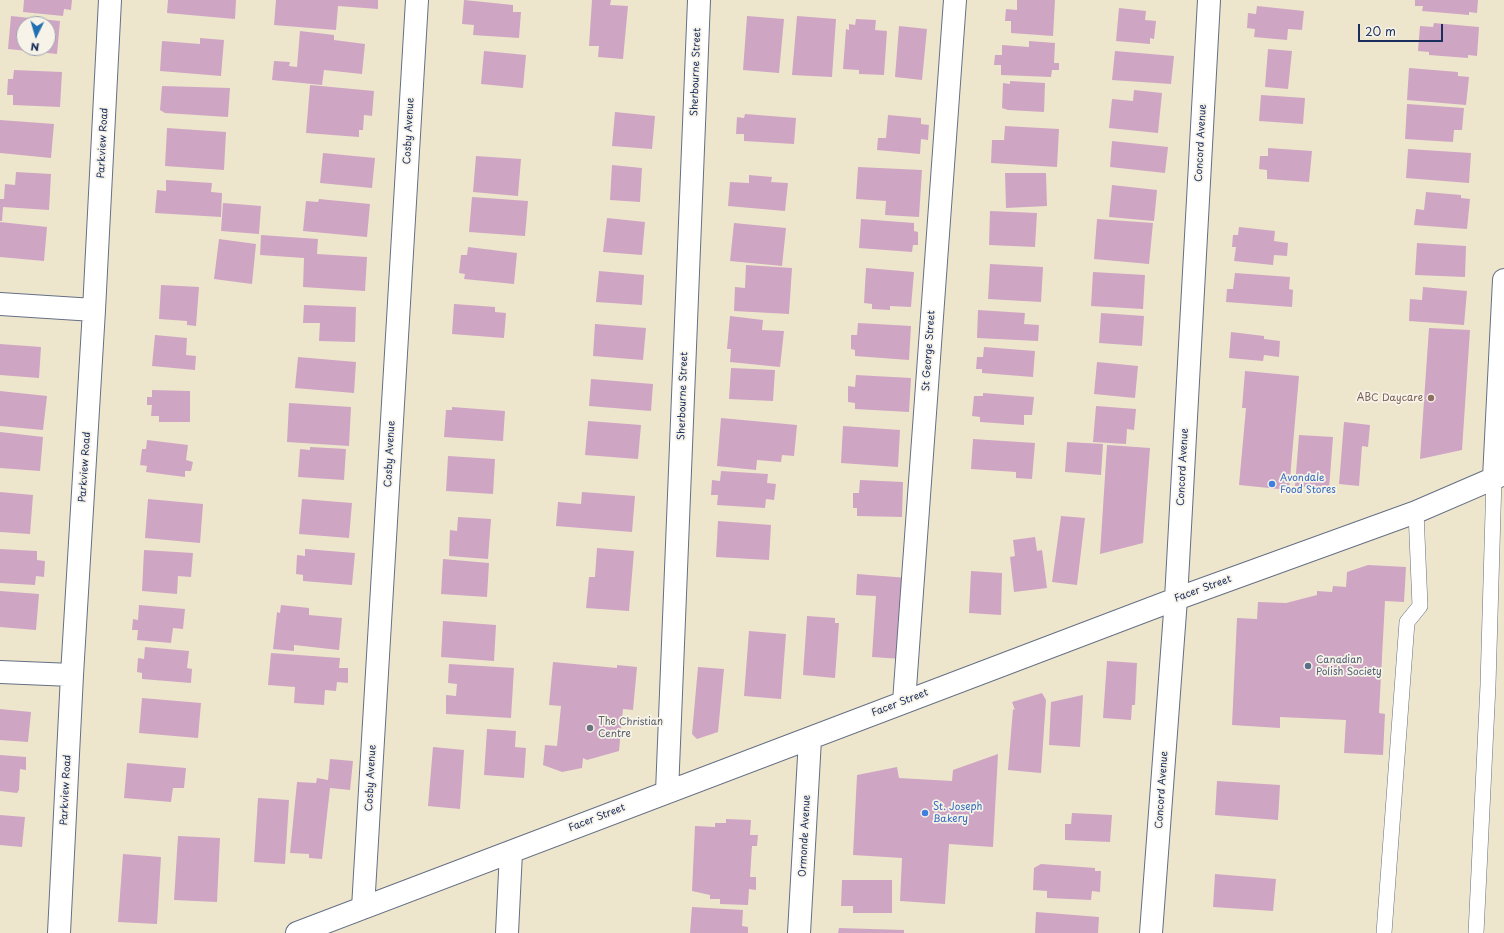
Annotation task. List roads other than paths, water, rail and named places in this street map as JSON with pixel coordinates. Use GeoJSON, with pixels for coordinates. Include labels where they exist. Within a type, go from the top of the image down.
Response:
{"type":"FeatureCollection","features":[{"type":"Feature","properties":{"kind":"street","name":"Parkview Road"},"geometry":{"type":"LineString","coordinates":[[59,933],[110,0]]}},
{"type":"Feature","properties":{"kind":"street","name":"Cosby Avenue"},"geometry":{"type":"LineString","coordinates":[[363,908],[416,0]]}},
{"type":"Feature","properties":{"kind":"street","name":"Sherbourne Street"},"geometry":{"type":"LineString","coordinates":[[667,792],[699,0]]}},
{"type":"Feature","properties":{"kind":"street","name":"St George Street"},"geometry":{"type":"LineString","coordinates":[[904,702],[955,0]]}},
{"type":"Feature","properties":{"kind":"street","name":"Concord Avenue"},"geometry":{"type":"LineString","coordinates":[[1151,933],[1176,599],[1209,0]]}},
{"type":"Feature","properties":{"kind":"street"},"geometry":{"type":"LineString","coordinates":[[1499,476],[1504,280]]}},
{"type":"Feature","properties":{"kind":"street"},"geometry":{"type":"LineString","coordinates":[[0,304],[94,310]]}},
{"type":"Feature","properties":{"kind":"street","name":"Facer Street"},"geometry":{"type":"LineString","coordinates":[[296,933],[1176,599],[1416,512],[1499,476]]}},
{"type":"Feature","properties":{"kind":"street"},"geometry":{"type":"LineString","coordinates":[[0,672],[72,676]]}},
{"type":"Feature","properties":{"kind":"street","name":"Ormonde Avenue"},"geometry":{"type":"LineString","coordinates":[[799,933],[810,739]]}},
{"type":"Feature","properties":{"kind":"street"},"geometry":{"type":"LineString","coordinates":[[507,933],[511,852]]}},
{"type":"Feature","properties":{"kind":"lane"},"geometry":{"type":"LineString","coordinates":[[1476,933],[1499,476]]}},
{"type":"Feature","properties":{"kind":"lane"},"geometry":{"type":"LineString","coordinates":[[1384,933],[1408,622],[1420,606],[1416,512]]}},
{"type":"Feature","properties":{"kind":"place","name":"ABC Daycare"},"geometry":{"type":"Point","coordinates":[1431,398]}},
{"type":"Feature","properties":{"kind":"place","name":"Avondale Food Stores"},"geometry":{"type":"Point","coordinates":[1272,484]}},
{"type":"Feature","properties":{"kind":"place","name":"Canadian Polish Society"},"geometry":{"type":"Point","coordinates":[1308,666]}},
{"type":"Feature","properties":{"kind":"place","name":"The Christian Centre"},"geometry":{"type":"Point","coordinates":[590,728]}},
{"type":"Feature","properties":{"kind":"place","name":"St. Joseph Bakery"},"geometry":{"type":"Point","coordinates":[925,813]}}]}
